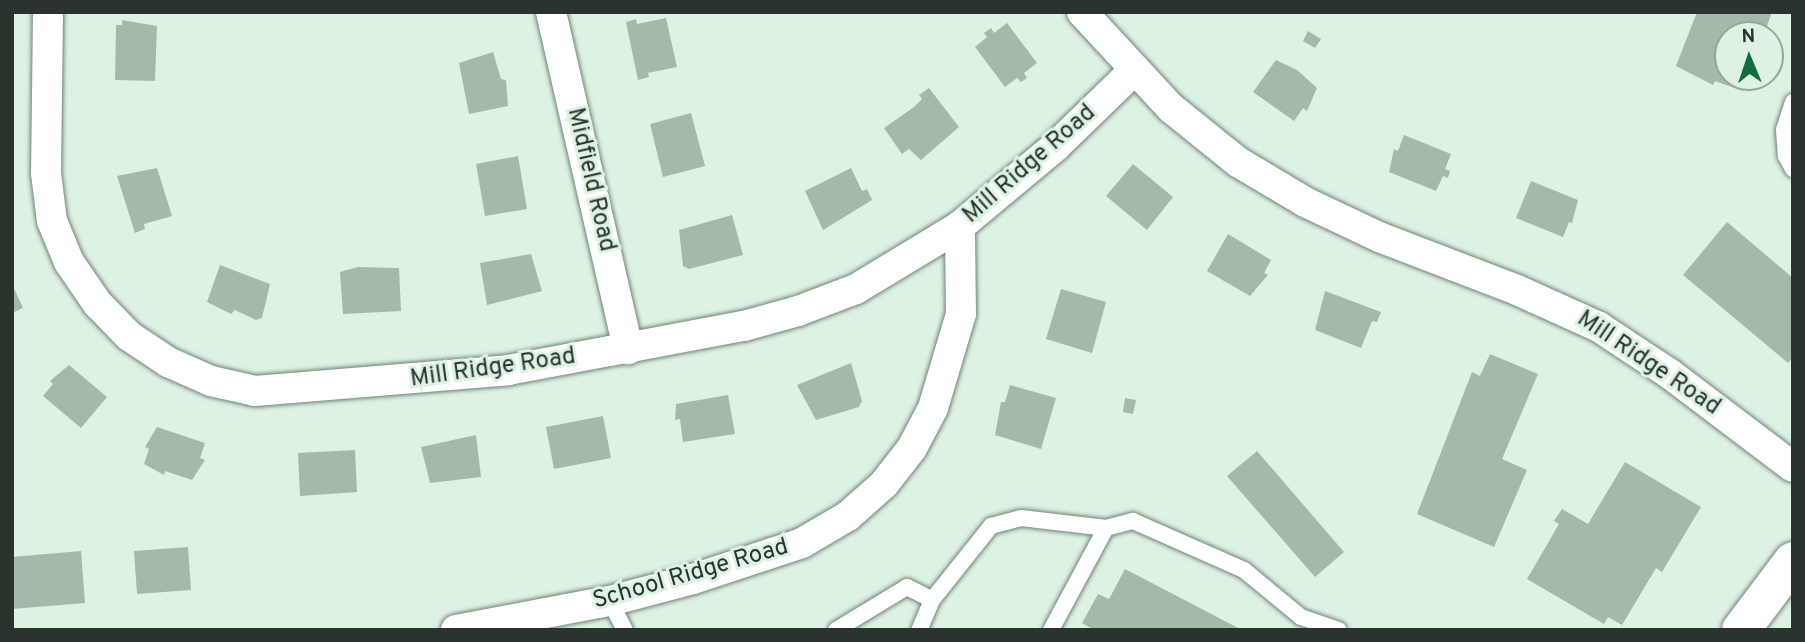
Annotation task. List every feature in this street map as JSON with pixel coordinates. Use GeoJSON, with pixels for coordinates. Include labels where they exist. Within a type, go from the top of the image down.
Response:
{"type":"FeatureCollection","features":[{"type":"Feature","properties":{"kind":"main road"},"geometry":{"type":"LineString","coordinates":[[1741,630],[1793,561]]}},
{"type":"Feature","properties":{"kind":"street","name":"Mill Ridge Road"},"geometry":{"type":"LineString","coordinates":[[48,12],[43,120],[52,221],[69,262],[96,303],[129,336],[168,362],[211,380],[255,391],[303,391],[508,370],[628,349],[798,311],[856,289],[960,226],[1056,146],[1133,71]]}},
{"type":"Feature","properties":{"kind":"street","name":"Midfield Road"},"geometry":{"type":"LineString","coordinates":[[551,12],[628,349]]}},
{"type":"Feature","properties":{"kind":"street","name":"Mill Ridge Road"},"geometry":{"type":"LineString","coordinates":[[1082,12],[1133,71],[1238,162],[1305,202],[1598,327],[1670,374],[1793,467]]}},
{"type":"Feature","properties":{"kind":"street","name":"School Ridge Road"},"geometry":{"type":"LineString","coordinates":[[456,630],[610,601],[802,543],[848,516],[884,484],[912,448],[928,418],[950,358],[964,285],[960,226]]}},
{"type":"Feature","properties":{"kind":"lane"},"geometry":{"type":"LineString","coordinates":[[1793,102],[1784,130],[1786,156],[1793,169]]}},
{"type":"Feature","properties":{"kind":"lane"},"geometry":{"type":"LineString","coordinates":[[919,630],[932,600],[991,526],[1021,518],[1106,528],[1133,521],[1244,570],[1301,617],[1339,630]]}},
{"type":"Feature","properties":{"kind":"lane"},"geometry":{"type":"LineString","coordinates":[[1051,630],[1106,528]]}},
{"type":"Feature","properties":{"kind":"lane"},"geometry":{"type":"LineString","coordinates":[[836,630],[907,587],[932,600]]}},
{"type":"Feature","properties":{"kind":"lane"},"geometry":{"type":"LineString","coordinates":[[610,601],[625,630]]}},
{"type":"Feature","properties":{"kind":"building"},"geometry":{"type":"Polygon","coordinates":[[[1697,12],[1772,12],[1769,21],[1714,21],[1713,85],[1676,66],[1697,12]]]}},
{"type":"Feature","properties":{"kind":"building"},"geometry":{"type":"Polygon","coordinates":[[[666,18],[677,67],[648,73],[649,77],[638,80],[626,22],[636,19],[637,24],[666,18]]]}},
{"type":"Feature","properties":{"kind":"building"},"geometry":{"type":"Polygon","coordinates":[[[122,20],[157,26],[155,81],[115,80],[116,25],[122,25],[122,20]]]}},
{"type":"Feature","properties":{"kind":"building"},"geometry":{"type":"Polygon","coordinates":[[[1007,23],[1037,63],[1024,73],[1027,78],[1021,82],[1017,78],[1005,87],[975,47],[987,37],[984,33],[991,28],[994,33],[1007,23]]]}},
{"type":"Feature","properties":{"kind":"building"},"geometry":{"type":"Polygon","coordinates":[[[1308,31],[1321,39],[1315,48],[1303,41],[1308,31]]]}},
{"type":"Feature","properties":{"kind":"building"},"geometry":{"type":"Polygon","coordinates":[[[493,52],[501,79],[506,80],[508,106],[469,114],[459,63],[493,52]]]}},
{"type":"Feature","properties":{"kind":"building"},"geometry":{"type":"Polygon","coordinates":[[[1276,60],[1297,70],[1317,88],[1307,111],[1303,108],[1294,121],[1253,92],[1276,60]]]}},
{"type":"Feature","properties":{"kind":"building"},"geometry":{"type":"Polygon","coordinates":[[[929,88],[959,127],[921,160],[909,149],[902,154],[884,128],[914,107],[922,99],[919,95],[929,88]]]}},
{"type":"Feature","properties":{"kind":"building"},"geometry":{"type":"Polygon","coordinates":[[[691,113],[705,166],[663,177],[650,124],[691,113]]]}},
{"type":"Feature","properties":{"kind":"building"},"geometry":{"type":"Polygon","coordinates":[[[1404,135],[1451,154],[1445,169],[1450,171],[1448,178],[1443,176],[1436,191],[1389,172],[1394,149],[1398,151],[1404,135]]]}},
{"type":"Feature","properties":{"kind":"building"},"geometry":{"type":"Polygon","coordinates":[[[518,156],[527,209],[485,216],[476,164],[518,156]]]}},
{"type":"Feature","properties":{"kind":"building"},"geometry":{"type":"Polygon","coordinates":[[[1133,164],[1173,197],[1147,230],[1106,196],[1133,164]]]}},
{"type":"Feature","properties":{"kind":"building"},"geometry":{"type":"Polygon","coordinates":[[[157,168],[172,216],[144,224],[145,229],[135,233],[117,176],[157,168]]]}},
{"type":"Feature","properties":{"kind":"building"},"geometry":{"type":"Polygon","coordinates":[[[851,168],[862,191],[867,189],[872,200],[823,230],[805,191],[851,168]]]}},
{"type":"Feature","properties":{"kind":"building"},"geometry":{"type":"Polygon","coordinates":[[[1531,181],[1578,200],[1572,223],[1569,222],[1563,237],[1516,218],[1531,181]]]}},
{"type":"Feature","properties":{"kind":"building"},"geometry":{"type":"Polygon","coordinates":[[[732,215],[743,255],[689,269],[683,266],[679,230],[732,215]]]}},
{"type":"Feature","properties":{"kind":"building"},"geometry":{"type":"Polygon","coordinates":[[[1727,222],[1793,278],[1793,357],[1788,363],[1683,275],[1727,222]]]}},
{"type":"Feature","properties":{"kind":"building"},"geometry":{"type":"Polygon","coordinates":[[[1228,234],[1271,260],[1264,273],[1268,275],[1250,296],[1207,271],[1228,234]]]}},
{"type":"Feature","properties":{"kind":"building"},"geometry":{"type":"Polygon","coordinates":[[[531,254],[542,291],[487,305],[480,263],[531,254]]]}},
{"type":"Feature","properties":{"kind":"building"},"geometry":{"type":"Polygon","coordinates":[[[220,265],[270,284],[262,318],[256,320],[235,310],[231,314],[207,302],[220,265]]]}},
{"type":"Feature","properties":{"kind":"building"},"geometry":{"type":"Polygon","coordinates":[[[358,267],[399,268],[401,311],[343,314],[340,272],[358,267]]]}},
{"type":"Feature","properties":{"kind":"building"},"geometry":{"type":"Polygon","coordinates":[[[12,284],[23,308],[12,313],[12,284]]]}},
{"type":"Feature","properties":{"kind":"building"},"geometry":{"type":"Polygon","coordinates":[[[1061,289],[1106,302],[1092,353],[1046,339],[1061,289]]]}},
{"type":"Feature","properties":{"kind":"building"},"geometry":{"type":"Polygon","coordinates":[[[1325,291],[1381,312],[1377,322],[1372,321],[1361,348],[1315,330],[1325,291]]]}},
{"type":"Feature","properties":{"kind":"building"},"geometry":{"type":"Polygon","coordinates":[[[1490,354],[1538,374],[1502,459],[1527,470],[1494,547],[1417,514],[1472,372],[1480,376],[1490,354]]]}},
{"type":"Feature","properties":{"kind":"building"},"geometry":{"type":"Polygon","coordinates":[[[851,363],[862,401],[859,407],[816,420],[797,385],[851,363]]]}},
{"type":"Feature","properties":{"kind":"building"},"geometry":{"type":"Polygon","coordinates":[[[69,365],[107,397],[81,428],[43,396],[53,384],[50,381],[69,365]]]}},
{"type":"Feature","properties":{"kind":"building"},"geometry":{"type":"Polygon","coordinates":[[[1010,385],[1056,398],[1041,449],[995,435],[1001,402],[1005,402],[1010,385]]]}},
{"type":"Feature","properties":{"kind":"building"},"geometry":{"type":"Polygon","coordinates":[[[728,395],[735,434],[683,442],[680,419],[675,420],[676,404],[728,395]]]}},
{"type":"Feature","properties":{"kind":"building"},"geometry":{"type":"Polygon","coordinates":[[[1125,398],[1136,400],[1133,414],[1123,412],[1125,398]]]}},
{"type":"Feature","properties":{"kind":"building"},"geometry":{"type":"Polygon","coordinates":[[[603,416],[611,458],[554,469],[546,427],[603,416]]]}},
{"type":"Feature","properties":{"kind":"building"},"geometry":{"type":"Polygon","coordinates":[[[157,427],[205,443],[200,458],[205,460],[192,480],[165,471],[164,475],[144,464],[149,449],[145,447],[157,427]]]}},
{"type":"Feature","properties":{"kind":"building"},"geometry":{"type":"Polygon","coordinates":[[[476,435],[481,477],[430,483],[421,447],[476,435]]]}},
{"type":"Feature","properties":{"kind":"building"},"geometry":{"type":"Polygon","coordinates":[[[355,450],[357,492],[300,496],[298,453],[355,450]]]}},
{"type":"Feature","properties":{"kind":"building"},"geometry":{"type":"Polygon","coordinates":[[[1257,451],[1344,552],[1315,577],[1227,476],[1257,451]]]}},
{"type":"Feature","properties":{"kind":"building"},"geometry":{"type":"Polygon","coordinates":[[[1625,462],[1701,507],[1662,572],[1656,568],[1622,625],[1608,617],[1604,624],[1527,579],[1559,524],[1554,521],[1562,509],[1588,524],[1625,462]]]}},
{"type":"Feature","properties":{"kind":"building"},"geometry":{"type":"Polygon","coordinates":[[[188,547],[191,590],[137,594],[134,551],[188,547]]]}},
{"type":"Feature","properties":{"kind":"building"},"geometry":{"type":"Polygon","coordinates":[[[81,551],[85,603],[12,609],[12,557],[81,551]]]}},
{"type":"Feature","properties":{"kind":"building"},"geometry":{"type":"Polygon","coordinates":[[[1125,569],[1242,630],[1094,630],[1082,623],[1098,594],[1109,599],[1125,569]]]}}]}
